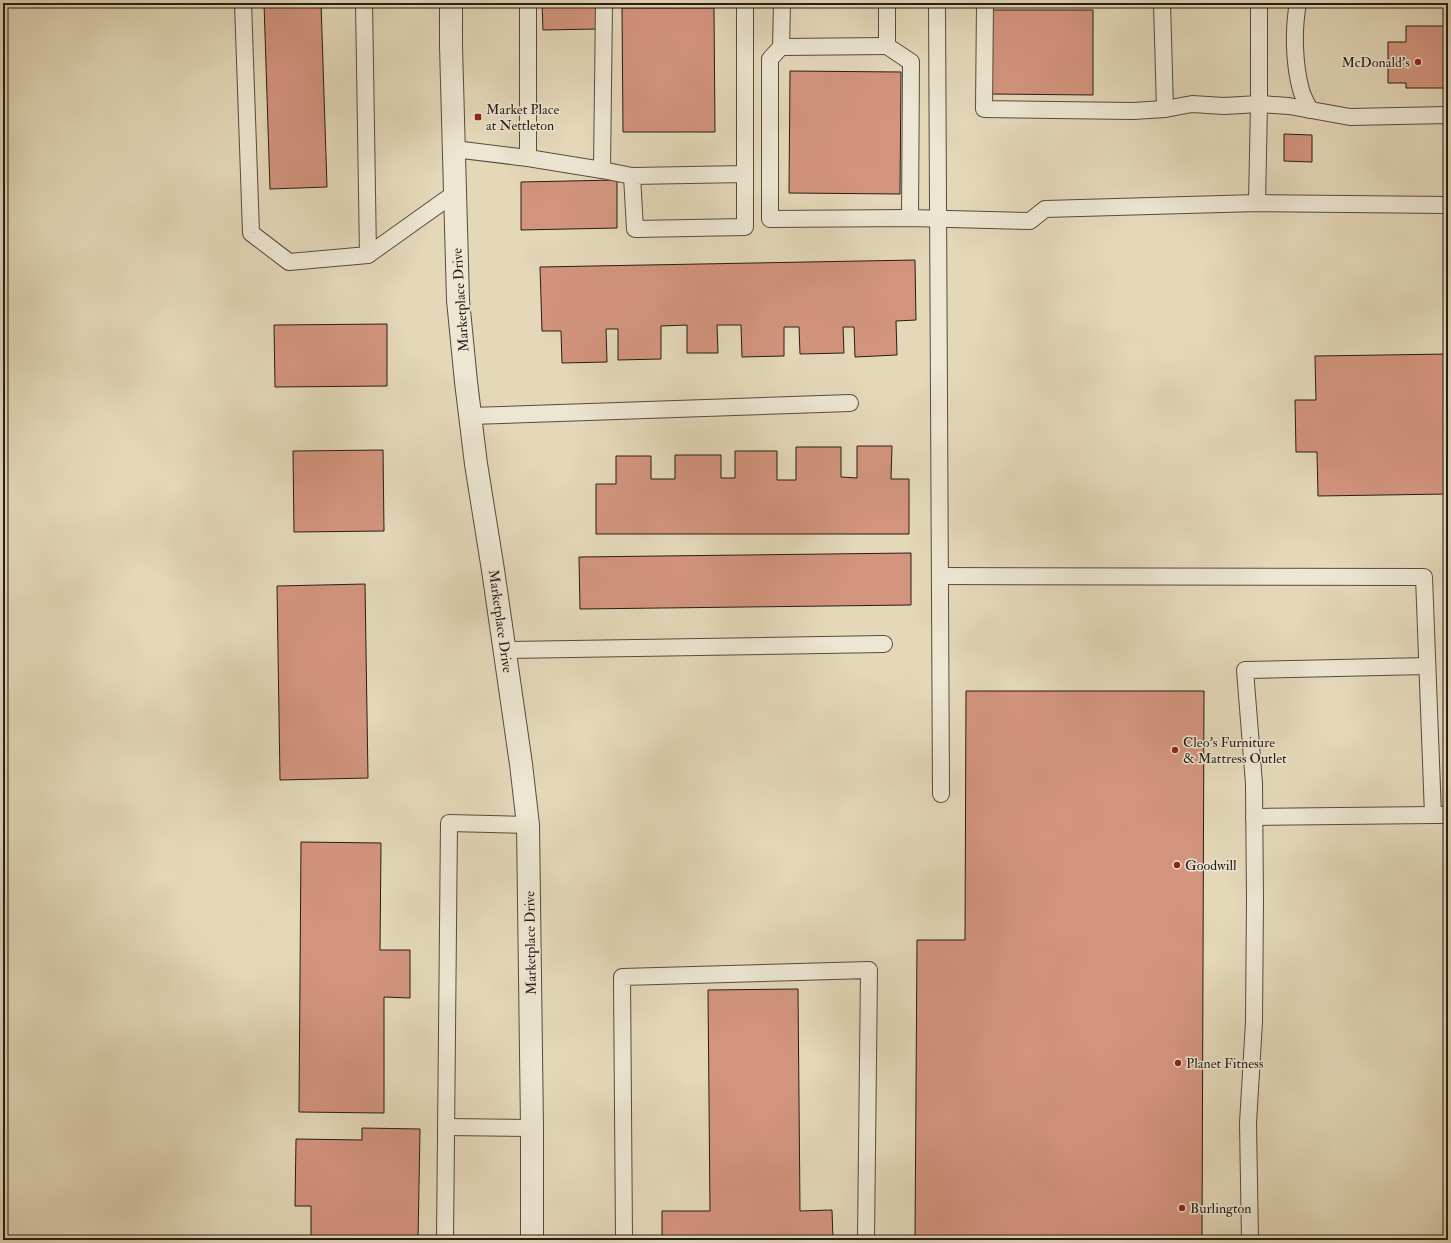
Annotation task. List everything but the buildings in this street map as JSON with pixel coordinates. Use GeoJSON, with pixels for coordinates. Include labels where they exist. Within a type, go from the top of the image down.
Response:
{"type":"FeatureCollection","features":[{"type":"Feature","properties":{"kind":"street","name":"Marketplace Drive"},"geometry":{"type":"LineString","coordinates":[[452,3],[451,46],[458,300],[476,464],[505,650],[528,825],[532,1240]]}},
{"type":"Feature","properties":{"kind":"lane"},"geometry":{"type":"LineString","coordinates":[[243,3],[251,233],[289,262],[368,255],[455,193]]}},
{"type":"Feature","properties":{"kind":"lane"},"geometry":{"type":"LineString","coordinates":[[364,3],[368,255]]}},
{"type":"Feature","properties":{"kind":"lane"},"geometry":{"type":"LineString","coordinates":[[528,3],[528,158]]}},
{"type":"Feature","properties":{"kind":"lane"},"geometry":{"type":"LineString","coordinates":[[602,170],[604,3]]}},
{"type":"Feature","properties":{"kind":"lane"},"geometry":{"type":"LineString","coordinates":[[632,176],[635,229],[745,227],[745,3]]}},
{"type":"Feature","properties":{"kind":"lane"},"geometry":{"type":"LineString","coordinates":[[782,3],[781,47],[770,59],[770,219],[910,218],[1030,221],[1045,209],[1257,203],[1448,205]]}},
{"type":"Feature","properties":{"kind":"lane"},"geometry":{"type":"LineString","coordinates":[[887,3],[887,46]]}},
{"type":"Feature","properties":{"kind":"lane"},"geometry":{"type":"LineString","coordinates":[[937,3],[937,219],[942,794]]}},
{"type":"Feature","properties":{"kind":"lane"},"geometry":{"type":"LineString","coordinates":[[985,3],[984,109],[1133,111],[1165,109],[1192,104],[1224,106],[1259,104],[1290,106],[1350,117],[1448,115]]}},
{"type":"Feature","properties":{"kind":"lane"},"geometry":{"type":"LineString","coordinates":[[1162,3],[1165,109]]}},
{"type":"Feature","properties":{"kind":"lane"},"geometry":{"type":"LineString","coordinates":[[1257,203],[1259,3]]}},
{"type":"Feature","properties":{"kind":"lane"},"geometry":{"type":"LineString","coordinates":[[1298,3],[1295,21],[1297,67],[1301,92],[1310,110]]}},
{"type":"Feature","properties":{"kind":"lane"},"geometry":{"type":"LineString","coordinates":[[781,47],[887,46],[911,62],[910,218]]}},
{"type":"Feature","properties":{"kind":"lane"},"geometry":{"type":"LineString","coordinates":[[454,149],[528,158],[632,176],[745,174]]}},
{"type":"Feature","properties":{"kind":"lane"},"geometry":{"type":"LineString","coordinates":[[470,416],[850,403]]}},
{"type":"Feature","properties":{"kind":"lane"},"geometry":{"type":"LineString","coordinates":[[940,576],[1424,577],[1427,666],[1440,815],[1254,817]]}},
{"type":"Feature","properties":{"kind":"lane"},"geometry":{"type":"LineString","coordinates":[[505,650],[884,644]]}},
{"type":"Feature","properties":{"kind":"lane"},"geometry":{"type":"LineString","coordinates":[[1250,1240],[1248,1123],[1254,1022],[1256,930],[1254,784],[1245,670],[1427,666]]}},
{"type":"Feature","properties":{"kind":"lane"},"geometry":{"type":"LineString","coordinates":[[446,1240],[449,823],[528,825]]}},
{"type":"Feature","properties":{"kind":"lane"},"geometry":{"type":"LineString","coordinates":[[624,1240],[622,977],[869,970],[866,1240]]}},
{"type":"Feature","properties":{"kind":"lane"},"geometry":{"type":"LineString","coordinates":[[446,1127],[532,1128]]}},
{"type":"Feature","properties":{"kind":"place","name":"McDonald's"},"geometry":{"type":"Point","coordinates":[1418,62]}},
{"type":"Feature","properties":{"kind":"place","name":"Market Place at Nettleton"},"geometry":{"type":"Point","coordinates":[478,117]}},
{"type":"Feature","properties":{"kind":"place","name":"Cleo's Furniture & Mattress Outlet"},"geometry":{"type":"Point","coordinates":[1175,750]}},
{"type":"Feature","properties":{"kind":"place","name":"Goodwill"},"geometry":{"type":"Point","coordinates":[1177,865]}},
{"type":"Feature","properties":{"kind":"place","name":"Planet Fitness"},"geometry":{"type":"Point","coordinates":[1178,1063]}},
{"type":"Feature","properties":{"kind":"place","name":"Burlington"},"geometry":{"type":"Point","coordinates":[1182,1208]}}]}
